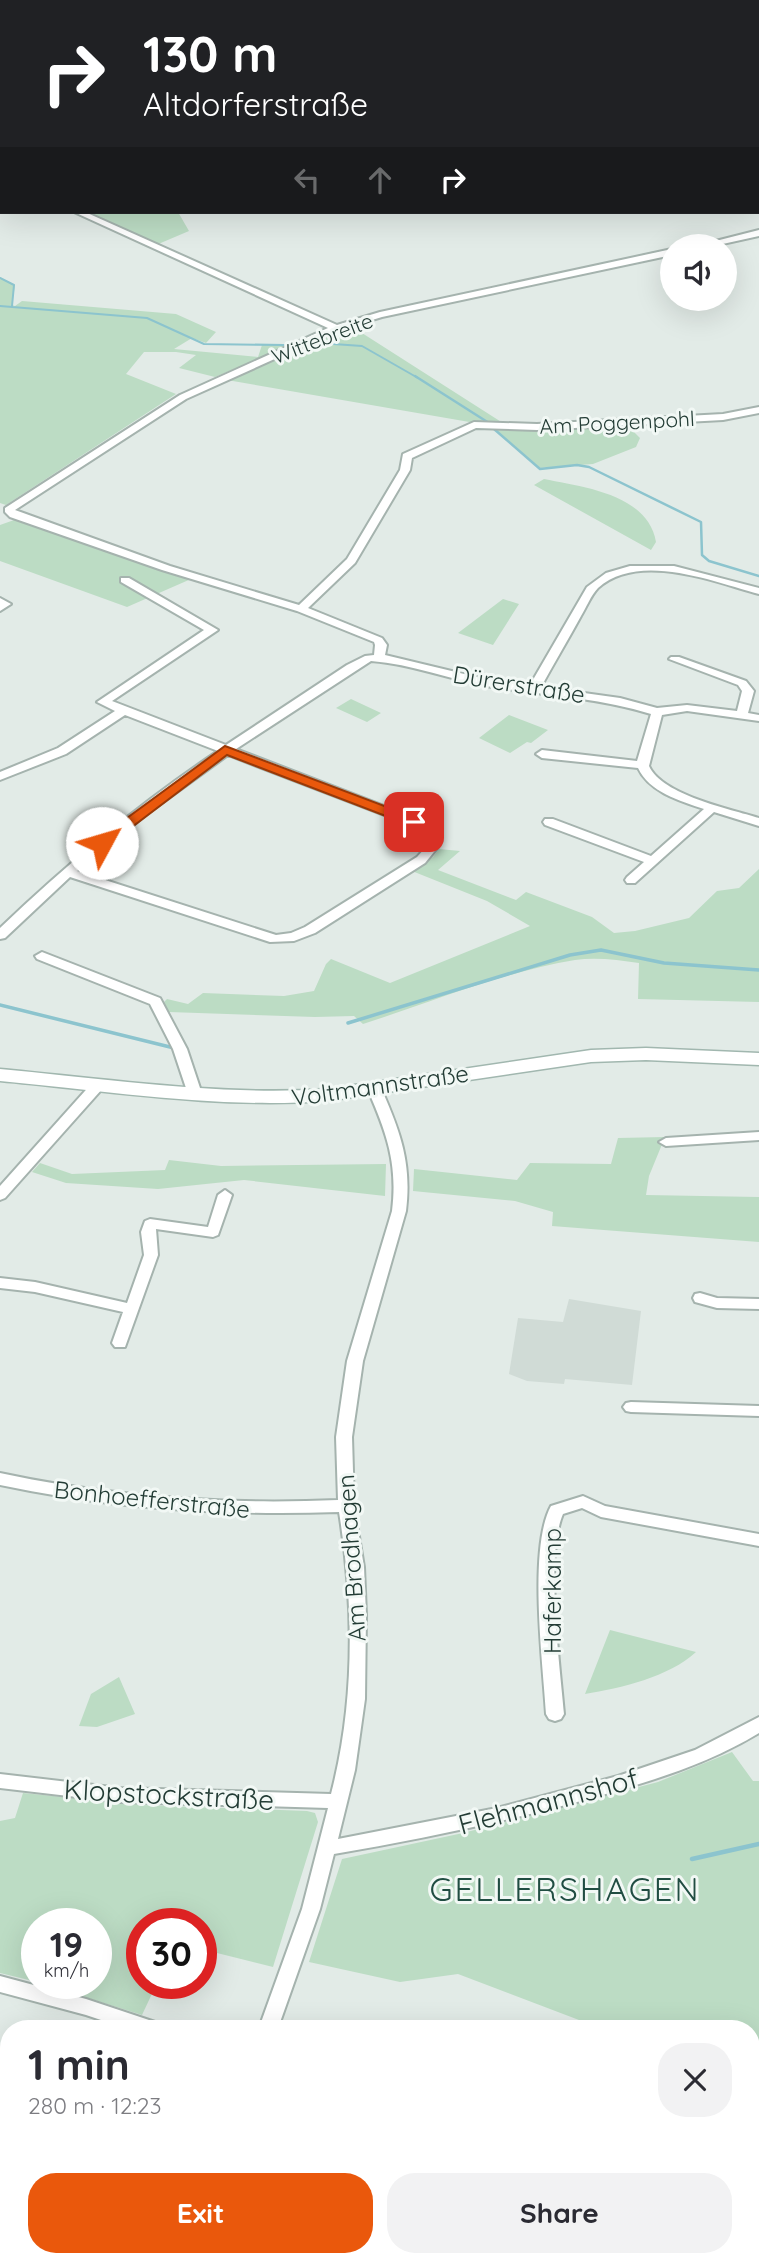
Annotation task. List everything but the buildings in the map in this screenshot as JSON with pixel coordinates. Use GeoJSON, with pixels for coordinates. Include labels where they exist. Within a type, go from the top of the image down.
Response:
{"type":"FeatureCollection","features":[{"type":"Feature","properties":{"kind":"street"},"geometry":{"type":"LineString","coordinates":[[82,214],[336,328]]}},
{"type":"Feature","properties":{"kind":"street"},"geometry":{"type":"LineString","coordinates":[[737,238],[759,233]]}},
{"type":"Feature","properties":{"kind":"street","name":"Wittebreite"},"geometry":{"type":"LineString","coordinates":[[301,608],[166,568],[10,513],[9,510],[183,397],[336,328],[380,315],[660,255]]}},
{"type":"Feature","properties":{"kind":"street","name":"Am Poggenpohl"},"geometry":{"type":"LineString","coordinates":[[301,608],[351,561],[405,470],[407,456],[474,425],[537,426],[723,417],[759,410]]}},
{"type":"Feature","properties":{"kind":"street"},"geometry":{"type":"LineString","coordinates":[[534,689],[592,587],[608,576],[631,569],[666,569],[759,591]]}},
{"type":"Feature","properties":{"kind":"street"},"geometry":{"type":"LineString","coordinates":[[68,872],[275,939],[294,937],[310,930],[428,854],[432,841],[423,827],[103,702],[212,630],[125,580]]}},
{"type":"Feature","properties":{"kind":"street"},"geometry":{"type":"LineString","coordinates":[[0,601],[5,604],[0,608]]}},
{"type":"Feature","properties":{"kind":"street"},"geometry":{"type":"LineString","coordinates":[[0,935],[68,872],[157,799],[225,750],[363,661],[379,657],[381,645],[378,640],[301,608]]}},
{"type":"Feature","properties":{"kind":"street","name":"Dürerstraße"},"geometry":{"type":"LineString","coordinates":[[379,657],[489,683],[620,701],[657,712],[679,707],[759,718]]}},
{"type":"Feature","properties":{"kind":"street"},"geometry":{"type":"LineString","coordinates":[[675,659],[742,683],[748,691],[742,715]]}},
{"type":"Feature","properties":{"kind":"street"},"geometry":{"type":"LineString","coordinates":[[0,776],[62,751],[123,711]]}},
{"type":"Feature","properties":{"kind":"street"},"geometry":{"type":"LineString","coordinates":[[657,712],[643,765],[647,776],[663,789],[759,822]]}},
{"type":"Feature","properties":{"kind":"street"},"geometry":{"type":"LineString","coordinates":[[542,754],[643,765]]}},
{"type":"Feature","properties":{"kind":"street"},"geometry":{"type":"LineString","coordinates":[[631,880],[713,807]]}},
{"type":"Feature","properties":{"kind":"street"},"geometry":{"type":"LineString","coordinates":[[549,822],[653,861]]}},
{"type":"Feature","properties":{"kind":"street"},"geometry":{"type":"LineString","coordinates":[[42,956],[155,1001],[180,1049],[195,1094]]}},
{"type":"Feature","properties":{"kind":"street","name":"Voltmannstraße"},"geometry":{"type":"LineString","coordinates":[[0,1075],[195,1094],[285,1098],[374,1088],[590,1056],[646,1054],[759,1059]]}},
{"type":"Feature","properties":{"kind":"street"},"geometry":{"type":"LineString","coordinates":[[0,1195],[98,1085]]}},
{"type":"Feature","properties":{"kind":"street","name":"Am Brodhagen"},"geometry":{"type":"LineString","coordinates":[[271,2020],[297,1952],[328,1848],[353,1729],[357,1664],[356,1567],[346,1506],[344,1446],[350,1385],[402,1188],[403,1169],[396,1139],[374,1088]]}},
{"type":"Feature","properties":{"kind":"street"},"geometry":{"type":"LineString","coordinates":[[666,1142],[759,1136]]}},
{"type":"Feature","properties":{"kind":"street"},"geometry":{"type":"LineString","coordinates":[[120,1343],[150,1255],[150,1224],[213,1232],[225,1195]]}},
{"type":"Feature","properties":{"kind":"street"},"geometry":{"type":"LineString","coordinates":[[0,1283],[35,1287],[132,1310]]}},
{"type":"Feature","properties":{"kind":"street"},"geometry":{"type":"LineString","coordinates":[[700,1298],[717,1303],[759,1304]]}},
{"type":"Feature","properties":{"kind":"street"},"geometry":{"type":"LineString","coordinates":[[631,1407],[759,1410]]}},
{"type":"Feature","properties":{"kind":"street","name":"Bonhoefferstraße"},"geometry":{"type":"LineString","coordinates":[[0,1479],[113,1500],[191,1508],[270,1510],[346,1506]]}},
{"type":"Feature","properties":{"kind":"street","name":"Haferkamp"},"geometry":{"type":"LineString","coordinates":[[555,1714],[548,1571],[552,1520],[557,1510],[583,1502],[601,1511],[759,1540]]}},
{"type":"Feature","properties":{"kind":"street","name":"Flehmannshof"},"geometry":{"type":"LineString","coordinates":[[328,1848],[453,1827],[638,1779],[718,1747],[759,1724]]}},
{"type":"Feature","properties":{"kind":"street","name":"Klopstockstraße"},"geometry":{"type":"LineString","coordinates":[[0,1780],[120,1795],[339,1801]]}},
{"type":"Feature","properties":{"kind":"street"},"geometry":{"type":"LineString","coordinates":[[0,1984],[124,2020]]}},
{"type":"Feature","properties":{"kind":"shaded area"},"geometry":{"type":"Polygon","coordinates":[[[569,1299],[641,1311],[632,1385],[565,1379],[564,1384],[527,1381],[509,1374],[518,1318],[563,1322],[569,1299]]]}},
{"type":"Feature","properties":{"kind":"green space"},"geometry":{"type":"Polygon","coordinates":[[[88,214],[179,214],[189,231],[156,245],[88,214]]]}},
{"type":"Feature","properties":{"kind":"green space"},"geometry":{"type":"Polygon","coordinates":[[[0,277],[15,285],[12,305],[15,306],[22,301],[176,314],[216,332],[206,343],[192,338],[174,349],[258,357],[262,345],[291,345],[215,377],[179,368],[196,355],[144,352],[126,374],[176,394],[6,505],[0,503],[0,277]]]}},
{"type":"Feature","properties":{"kind":"green space"},"geometry":{"type":"Polygon","coordinates":[[[351,326],[506,425],[481,424],[227,380],[351,326]]]}},
{"type":"Feature","properties":{"kind":"green space"},"geometry":{"type":"Polygon","coordinates":[[[626,424],[640,438],[636,447],[593,464],[540,468],[495,429],[626,424]]]}},
{"type":"Feature","properties":{"kind":"green space"},"geometry":{"type":"Polygon","coordinates":[[[544,479],[577,485],[627,503],[641,513],[656,542],[651,550],[534,485],[544,479]]]}},
{"type":"Feature","properties":{"kind":"green space"},"geometry":{"type":"Polygon","coordinates":[[[17,519],[191,579],[127,607],[0,561],[0,525],[17,519]]]}},
{"type":"Feature","properties":{"kind":"green space"},"geometry":{"type":"Polygon","coordinates":[[[503,599],[519,604],[493,645],[458,633],[503,599]]]}},
{"type":"Feature","properties":{"kind":"green space"},"geometry":{"type":"Polygon","coordinates":[[[351,699],[381,713],[367,722],[336,708],[351,699]]]}},
{"type":"Feature","properties":{"kind":"green space"},"geometry":{"type":"Polygon","coordinates":[[[509,715],[548,730],[531,743],[527,742],[510,753],[479,738],[509,715]]]}},
{"type":"Feature","properties":{"kind":"green space"},"geometry":{"type":"Polygon","coordinates":[[[439,849],[460,851],[438,870],[516,900],[526,892],[592,917],[614,933],[635,931],[689,918],[717,891],[739,888],[759,869],[759,1002],[638,999],[639,963],[591,959],[521,972],[363,1024],[354,1016],[169,1012],[164,1002],[167,999],[188,1004],[203,993],[284,996],[314,991],[331,959],[390,983],[530,926],[487,901],[412,871],[433,857],[439,849]]]}},
{"type":"Feature","properties":{"kind":"green space"},"geometry":{"type":"Polygon","coordinates":[[[665,1137],[649,1176],[646,1195],[759,1197],[759,1242],[552,1226],[553,1212],[515,1201],[413,1191],[414,1169],[517,1180],[530,1163],[611,1164],[618,1138],[665,1137]]]}},
{"type":"Feature","properties":{"kind":"green space"},"geometry":{"type":"Polygon","coordinates":[[[169,1160],[221,1166],[386,1164],[385,1196],[244,1180],[158,1189],[66,1183],[32,1172],[40,1163],[72,1174],[165,1170],[169,1160]]]}},
{"type":"Feature","properties":{"kind":"green space"},"geometry":{"type":"Polygon","coordinates":[[[610,1630],[696,1652],[659,1675],[629,1685],[585,1694],[610,1630]]]}},
{"type":"Feature","properties":{"kind":"green space"},"geometry":{"type":"Polygon","coordinates":[[[119,1677],[135,1714],[97,1727],[79,1726],[91,1694],[119,1677]]]}},
{"type":"Feature","properties":{"kind":"green space"},"geometry":{"type":"Polygon","coordinates":[[[732,1752],[753,1781],[759,1781],[759,2020],[579,2020],[458,1974],[400,1982],[309,1962],[342,1859],[463,1833],[658,1782],[732,1752]]]}},
{"type":"Feature","properties":{"kind":"green space"},"geometry":{"type":"Polygon","coordinates":[[[23,1793],[143,1805],[307,1811],[315,1813],[318,1822],[273,1967],[217,1953],[217,1908],[126,1908],[126,1999],[150,1999],[142,2015],[91,1999],[112,1999],[112,1908],[21,1908],[21,1978],[0,1973],[0,1821],[15,1818],[23,1793]]]}},
{"type":"Feature","properties":{"kind":"waterway"},"geometry":{"type":"LineString","coordinates":[[0,278],[14,285],[12,306]]}},
{"type":"Feature","properties":{"kind":"waterway"},"geometry":{"type":"LineString","coordinates":[[0,306],[147,318],[204,344],[284,345]]}},
{"type":"Feature","properties":{"kind":"waterway"},"geometry":{"type":"LineString","coordinates":[[319,343],[362,346],[418,378]]}},
{"type":"Feature","properties":{"kind":"waterway"},"geometry":{"type":"LineString","coordinates":[[415,376],[489,423]]}},
{"type":"Feature","properties":{"kind":"waterway"},"geometry":{"type":"LineString","coordinates":[[494,429],[540,469],[577,465],[589,467],[701,522],[702,555],[709,561],[759,576]]}},
{"type":"Feature","properties":{"kind":"waterway"},"geometry":{"type":"LineString","coordinates":[[348,1023],[570,955],[601,950],[664,963],[759,970]]}},
{"type":"Feature","properties":{"kind":"waterway"},"geometry":{"type":"LineString","coordinates":[[0,1005],[174,1048]]}},
{"type":"Feature","properties":{"kind":"waterway"},"geometry":{"type":"LineString","coordinates":[[692,1859],[759,1844]]}},
{"type":"Feature","properties":{"kind":"district","name":"GELLERSHAGEN"},"geometry":{"type":"Point","coordinates":[565,1888]}},
{"type":"Feature","properties":{"kind":"route"},"geometry":{"type":"LineString","coordinates":[[102,843],[225,750],[414,822]]}}]}
